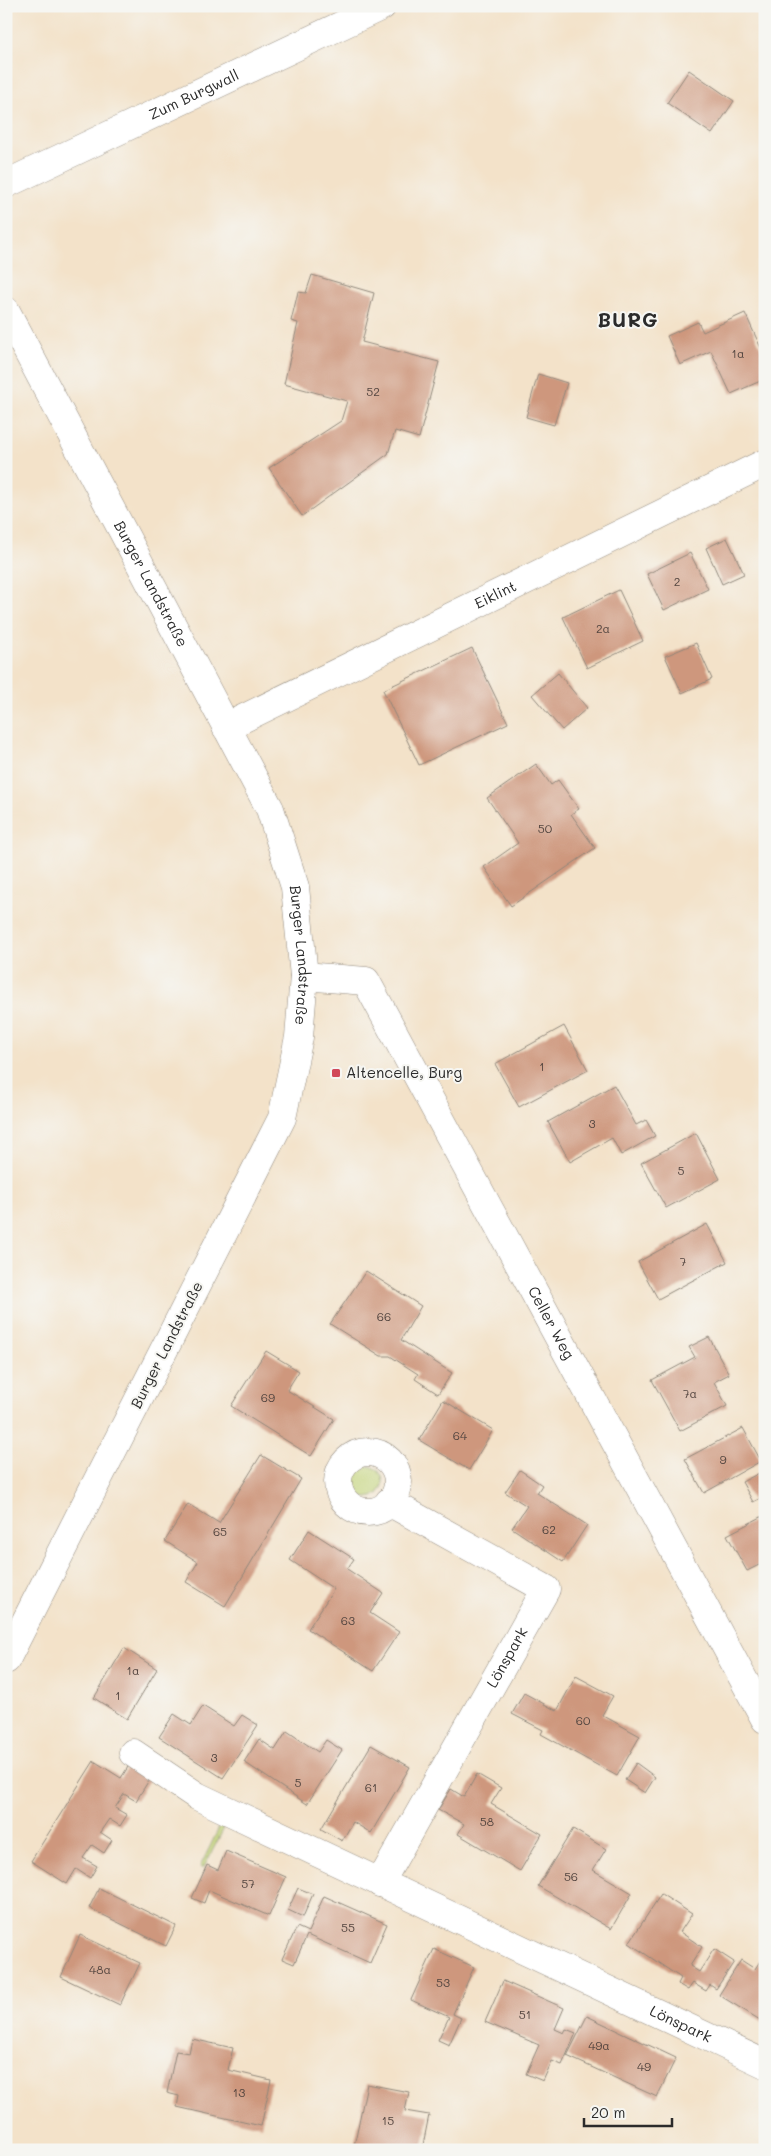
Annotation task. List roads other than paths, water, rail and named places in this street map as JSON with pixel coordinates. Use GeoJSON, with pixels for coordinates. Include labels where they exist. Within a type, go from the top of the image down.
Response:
{"type":"FeatureCollection","features":[{"type":"Feature","properties":{"kind":"street","name":"Zum Burgwall"},"geometry":{"type":"LineString","coordinates":[[6,184],[382,6]]}},
{"type":"Feature","properties":{"kind":"street","name":"Burger Landstraße"},"geometry":{"type":"LineString","coordinates":[[6,311],[270,809],[295,887],[304,976],[299,1037],[282,1118],[6,1660]]}},
{"type":"Feature","properties":{"kind":"street","name":"Eiklint"},"geometry":{"type":"LineString","coordinates":[[226,727],[765,463]]}},
{"type":"Feature","properties":{"kind":"street","name":"Celler Weg"},"geometry":{"type":"LineString","coordinates":[[304,976],[366,981],[765,1719]]}},
{"type":"Feature","properties":{"kind":"street","name":"Lönspark"},"geometry":{"type":"LineString","coordinates":[[380,1883],[546,1589],[390,1502]]}},
{"type":"Feature","properties":{"kind":"street","name":"Lönspark"},"geometry":{"type":"LineString","coordinates":[[133,1753],[197,1796],[765,2064]]}},
{"type":"Feature","properties":{"kind":"place","name":"Altencelle, Burg"},"geometry":{"type":"Point","coordinates":[336,1073]}},
{"type":"Feature","properties":{"kind":"district","name":"BURG"},"geometry":{"type":"Point","coordinates":[628,320]}}]}
